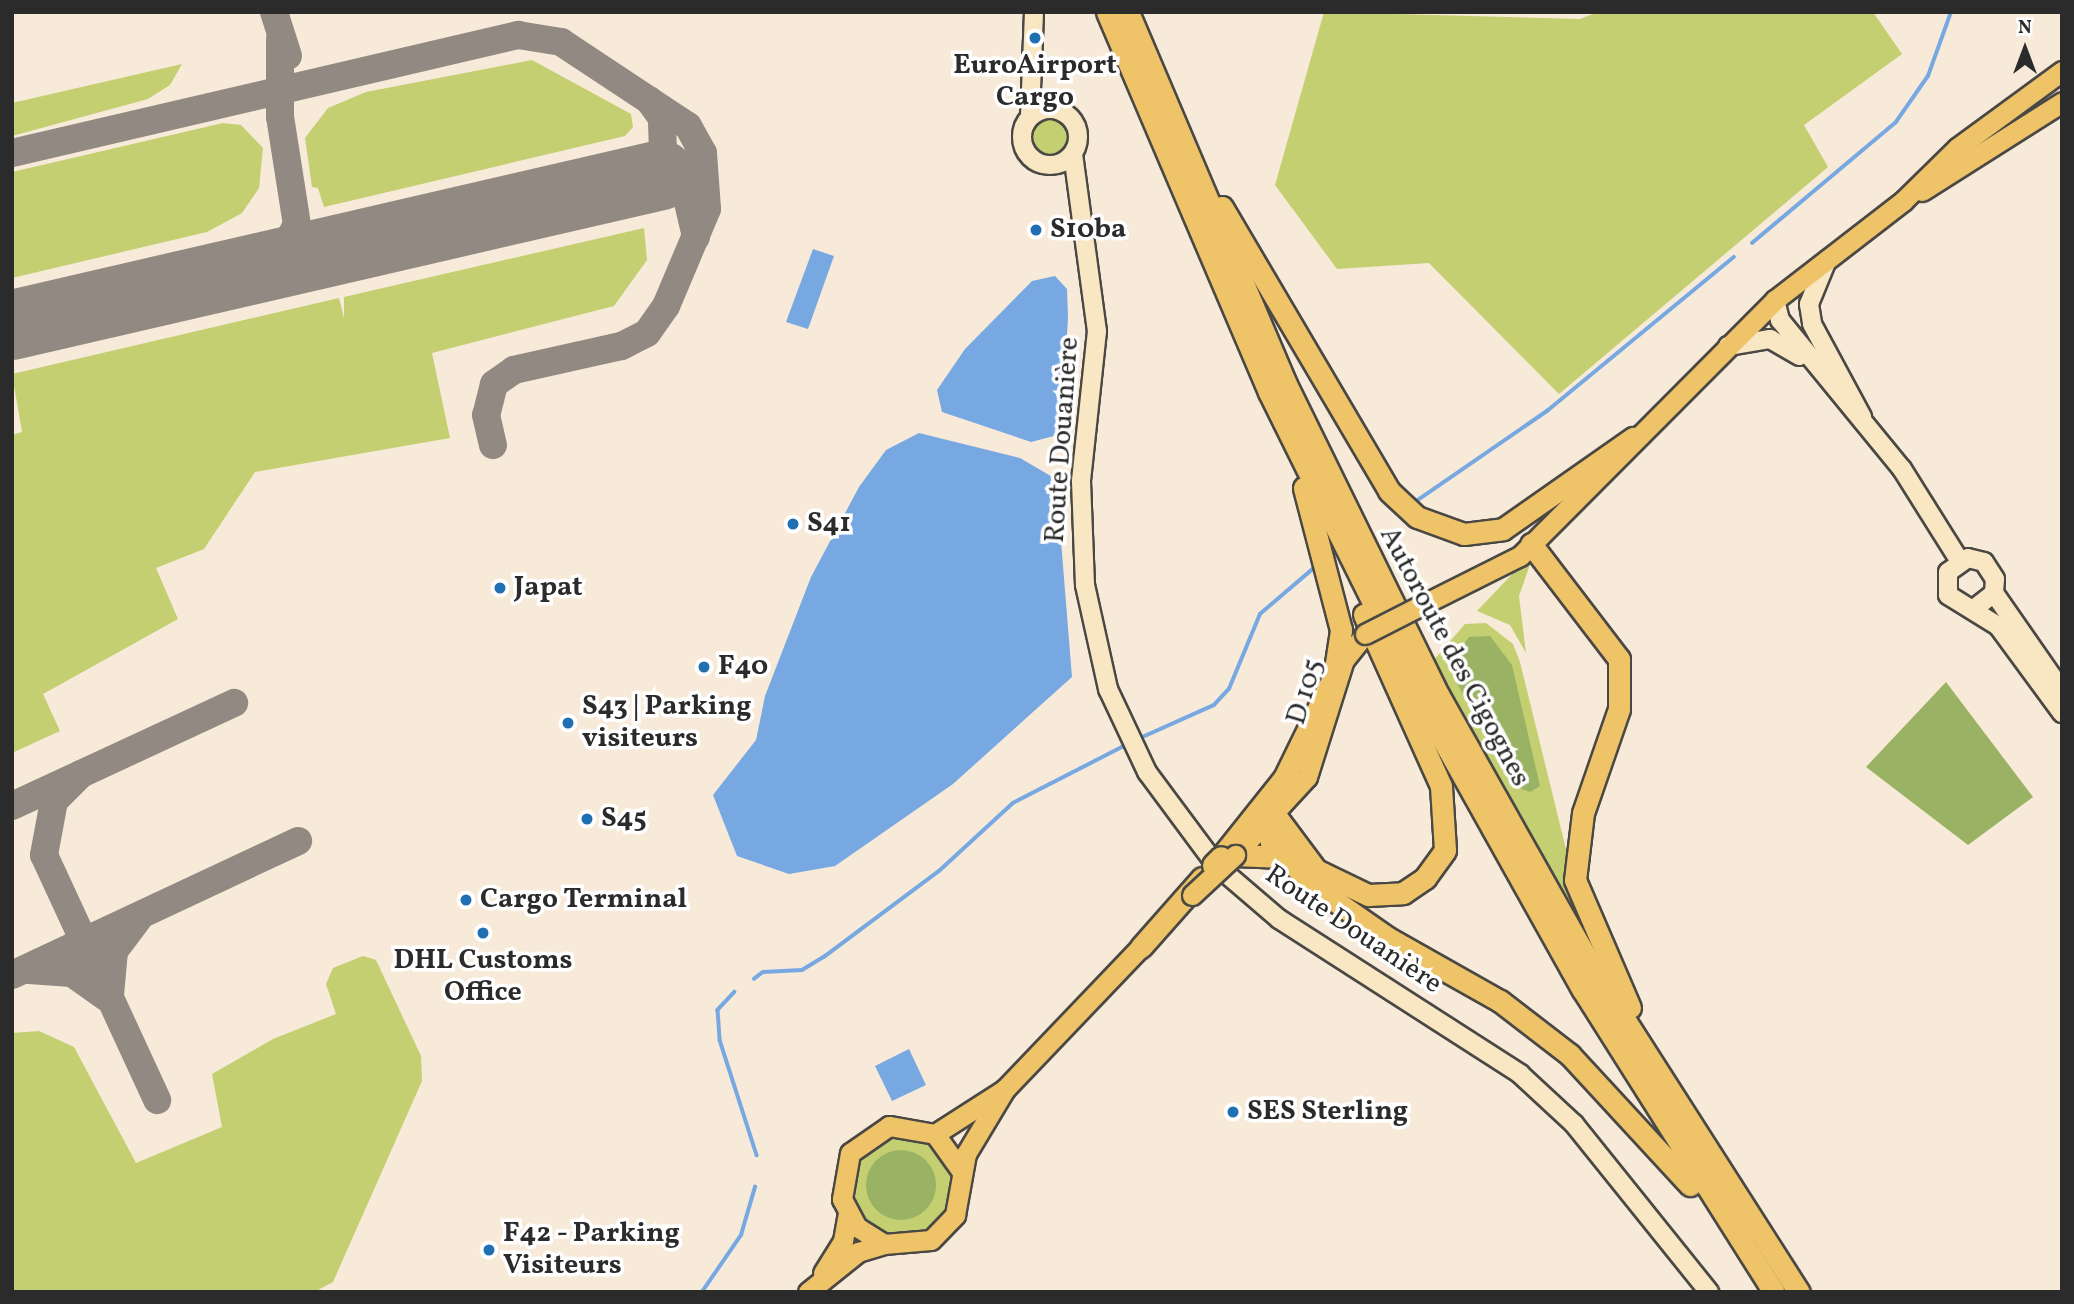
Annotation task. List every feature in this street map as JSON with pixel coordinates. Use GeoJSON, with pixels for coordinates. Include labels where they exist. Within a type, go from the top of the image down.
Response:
{"type":"FeatureCollection","features":[{"type":"Feature","properties":{"kind":"highway","name":"Autoroute des Cigognes"},"geometry":{"type":"LineString","coordinates":[[1107,12],[1283,423],[1431,718],[1583,990],[1774,1292]]}},
{"type":"Feature","properties":{"kind":"highway","name":"Autoroute des Cigognes"},"geometry":{"type":"LineString","coordinates":[[1128,12],[1285,382],[1439,696],[1598,978],[1695,1136],[1799,1292]]}},
{"type":"Feature","properties":{"kind":"highway"},"geometry":{"type":"LineString","coordinates":[[1187,146],[1389,491],[1417,517],[1465,534],[1503,529],[1633,438]]}},
{"type":"Feature","properties":{"kind":"highway"},"geometry":{"type":"LineString","coordinates":[[1270,819],[1316,870],[1368,895],[1403,893],[1424,878],[1448,836],[1444,798],[1429,755],[1283,423]]}},
{"type":"Feature","properties":{"kind":"highway"},"geometry":{"type":"LineString","coordinates":[[1141,947],[1207,873],[1228,856],[1284,778],[1318,717],[1341,630],[1331,575],[1283,423]]}},
{"type":"Feature","properties":{"kind":"highway"},"geometry":{"type":"LineString","coordinates":[[1526,550],[1619,659],[1619,709],[1583,813],[1575,880],[1618,985],[1690,1107],[1695,1136]]}},
{"type":"Feature","properties":{"kind":"highway"},"geometry":{"type":"LineString","coordinates":[[1270,819],[1282,857],[1359,919],[1500,1001],[1561,1048],[1629,1113],[1744,1247]]}},
{"type":"Feature","properties":{"kind":"highway"},"geometry":{"type":"LineString","coordinates":[[1228,856],[1282,857]]}},
{"type":"Feature","properties":{"kind":"main road"},"geometry":{"type":"LineString","coordinates":[[1034,12],[1036,75],[1023,146],[1033,160],[1050,166],[1073,154],[1076,124],[1057,108],[1036,75]]}},
{"type":"Feature","properties":{"kind":"main road"},"geometry":{"type":"LineString","coordinates":[[1903,201],[1958,148],[2062,71]]}},
{"type":"Feature","properties":{"kind":"main road"},"geometry":{"type":"LineString","coordinates":[[1903,201],[2062,102]]}},
{"type":"Feature","properties":{"kind":"main road"},"geometry":{"type":"LineString","coordinates":[[1030,116],[1057,108]]}},
{"type":"Feature","properties":{"kind":"main road","name":"Route Douanière"},"geometry":{"type":"LineString","coordinates":[[1073,154],[1078,208],[1097,331],[1081,481],[1085,585],[1108,689],[1147,772],[1216,864],[1279,919],[1473,1040],[1535,1088],[1623,1181],[1709,1292]]}},
{"type":"Feature","properties":{"kind":"main road","name":"Route Douanière"},"geometry":{"type":"LineString","coordinates":[[1050,166],[1078,208]]}},
{"type":"Feature","properties":{"kind":"main road","name":"D 105"},"geometry":{"type":"LineString","coordinates":[[1270,819],[1307,777],[1344,660],[1365,634],[1526,550],[1633,438],[1775,300],[1903,201]]}},
{"type":"Feature","properties":{"kind":"main road"},"geometry":{"type":"LineString","coordinates":[[1827,260],[1809,304],[1812,324],[1863,421]]}},
{"type":"Feature","properties":{"kind":"main road"},"geometry":{"type":"LineString","coordinates":[[1775,300],[1780,320],[1811,364],[1863,421],[1930,507],[1959,561]]}},
{"type":"Feature","properties":{"kind":"main road"},"geometry":{"type":"LineString","coordinates":[[1728,346],[1770,339],[1811,364]]}},
{"type":"Feature","properties":{"kind":"main road"},"geometry":{"type":"LineString","coordinates":[[2062,691],[1994,593],[1990,567],[1976,558],[1959,561],[1948,572],[1948,595],[1975,608],[1998,626],[2062,713]]}},
{"type":"Feature","properties":{"kind":"main road"},"geometry":{"type":"LineString","coordinates":[[1975,608],[1994,593]]}},
{"type":"Feature","properties":{"kind":"main road"},"geometry":{"type":"LineString","coordinates":[[935,1134],[1004,1089],[1228,856],[1270,819]]}},
{"type":"Feature","properties":{"kind":"main road"},"geometry":{"type":"LineString","coordinates":[[813,1287],[859,1252],[884,1244],[916,1245],[944,1230],[955,1215],[962,1172],[1004,1089]]}},
{"type":"Feature","properties":{"kind":"main road"},"geometry":{"type":"LineString","coordinates":[[813,1287],[843,1241],[848,1214],[841,1183],[861,1141],[897,1125],[935,1134],[962,1172]]}},
{"type":"Feature","properties":{"kind":"main road"},"geometry":{"type":"LineString","coordinates":[[848,1214],[884,1244]]}},
{"type":"Feature","properties":{"kind":"green space"},"geometry":{"type":"Polygon","coordinates":[[[1324,12],[1580,19],[1598,12],[1873,12],[1902,54],[1804,125],[1828,167],[1559,394],[1429,263],[1337,269],[1275,185],[1324,12]]]}},
{"type":"Feature","properties":{"kind":"green space"},"geometry":{"type":"Polygon","coordinates":[[[532,60],[631,114],[633,127],[625,136],[324,207],[318,188],[312,187],[305,138],[328,108],[366,92],[532,60]]]}},
{"type":"Feature","properties":{"kind":"green space"},"geometry":{"type":"Polygon","coordinates":[[[182,64],[170,85],[148,99],[12,136],[12,103],[182,64]]]}},
{"type":"Feature","properties":{"kind":"green space"},"geometry":{"type":"Polygon","coordinates":[[[1050,116],[1065,122],[1071,137],[1065,152],[1050,158],[1035,152],[1029,137],[1035,122],[1050,116]]]}},
{"type":"Feature","properties":{"kind":"green space"},"geometry":{"type":"Polygon","coordinates":[[[223,123],[241,125],[263,148],[259,188],[242,213],[207,232],[12,278],[12,172],[223,123]]]}},
{"type":"Feature","properties":{"kind":"green space"},"geometry":{"type":"Polygon","coordinates":[[[644,228],[647,260],[614,306],[432,353],[450,438],[255,472],[204,549],[156,568],[178,619],[43,694],[60,731],[12,753],[12,435],[22,432],[12,374],[339,298],[344,318],[344,297],[644,228]]]}},
{"type":"Feature","properties":{"kind":"green space"},"geometry":{"type":"Polygon","coordinates":[[[1535,550],[1519,596],[1526,653],[1510,625],[1477,611],[1535,550]]]}},
{"type":"Feature","properties":{"kind":"green space"},"geometry":{"type":"Polygon","coordinates":[[[1486,623],[1513,644],[1520,662],[1566,849],[1606,975],[1432,662],[1465,624],[1486,623]]]}},
{"type":"Feature","properties":{"kind":"green space"},"geometry":{"type":"Polygon","coordinates":[[[1490,636],[1512,665],[1540,786],[1530,792],[1516,787],[1454,678],[1454,657],[1469,637],[1490,636]]]}},
{"type":"Feature","properties":{"kind":"green space"},"geometry":{"type":"Polygon","coordinates":[[[1946,682],[2033,797],[1968,845],[1866,767],[1946,682]]]}},
{"type":"Feature","properties":{"kind":"green space"},"geometry":{"type":"Polygon","coordinates":[[[363,956],[376,960],[421,1056],[422,1081],[333,1282],[314,1292],[12,1292],[12,1033],[39,1031],[74,1047],[136,1163],[222,1127],[212,1074],[273,1039],[336,1014],[326,984],[333,968],[363,956]]]}},
{"type":"Feature","properties":{"kind":"green space"},"geometry":{"type":"Polygon","coordinates":[[[902,1135],[922,1139],[938,1150],[949,1166],[953,1186],[949,1206],[938,1222],[922,1233],[902,1237],[882,1233],[866,1222],[855,1206],[851,1186],[855,1166],[866,1150],[882,1139],[902,1135]]]}},
{"type":"Feature","properties":{"kind":"green space"},"geometry":{"type":"Polygon","coordinates":[[[901,1150],[926,1160],[936,1185],[926,1210],[901,1220],[876,1210],[866,1185],[876,1160],[901,1150]]]}},
{"type":"Feature","properties":{"kind":"water"},"geometry":{"type":"Polygon","coordinates":[[[813,249],[834,256],[808,329],[786,322],[813,249]]]}},
{"type":"Feature","properties":{"kind":"water"},"geometry":{"type":"Polygon","coordinates":[[[1055,276],[1067,289],[1068,318],[1062,418],[1054,436],[1031,442],[942,412],[937,390],[965,349],[1032,281],[1055,276]]]}},
{"type":"Feature","properties":{"kind":"water"},"geometry":{"type":"Polygon","coordinates":[[[919,433],[1020,458],[1056,479],[1072,677],[953,784],[835,866],[789,874],[737,856],[713,795],[756,740],[765,696],[811,577],[859,487],[886,450],[919,433]]]}},
{"type":"Feature","properties":{"kind":"water"},"geometry":{"type":"Polygon","coordinates":[[[909,1049],[926,1085],[892,1101],[875,1066],[909,1049]]]}},
{"type":"Feature","properties":{"kind":"waterway"},"geometry":{"type":"LineString","coordinates":[[1752,243],[1896,122],[1928,76],[1951,12]]}},
{"type":"Feature","properties":{"kind":"waterway"},"geometry":{"type":"LineString","coordinates":[[1418,500],[1547,411],[1734,257]]}},
{"type":"Feature","properties":{"kind":"waterway"},"geometry":{"type":"LineString","coordinates":[[1138,739],[1214,705],[1229,689],[1260,614],[1315,567]]}},
{"type":"Feature","properties":{"kind":"waterway"},"geometry":{"type":"LineString","coordinates":[[754,979],[763,972],[802,970],[824,957],[939,871],[1013,803],[1128,744]]}},
{"type":"Feature","properties":{"kind":"waterway"},"geometry":{"type":"LineString","coordinates":[[735,992],[718,1010],[720,1040],[757,1155]]}},
{"type":"Feature","properties":{"kind":"waterway"},"geometry":{"type":"LineString","coordinates":[[702,1292],[741,1235],[755,1187]]}},
{"type":"Feature","properties":{"kind":"taxiway"},"geometry":{"type":"LineString","coordinates":[[274,12],[288,56]]}},
{"type":"Feature","properties":{"kind":"taxiway"},"geometry":{"type":"LineString","coordinates":[[12,153],[518,35],[561,42],[688,126],[703,153],[707,209],[666,306],[647,333],[621,346],[514,370],[494,384],[486,415],[493,445]]}},
{"type":"Feature","properties":{"kind":"taxiway"},"geometry":{"type":"LineString","coordinates":[[258,269],[283,250],[297,225],[280,117],[280,39]]}},
{"type":"Feature","properties":{"kind":"taxiway"},"geometry":{"type":"LineString","coordinates":[[626,182],[648,172],[663,152],[662,118],[649,100]]}},
{"type":"Feature","properties":{"kind":"taxiway"},"geometry":{"type":"LineString","coordinates":[[586,192],[666,183],[687,198],[696,237]]}},
{"type":"Feature","properties":{"kind":"taxiway"},"geometry":{"type":"LineString","coordinates":[[12,806],[234,703]]}},
{"type":"Feature","properties":{"kind":"taxiway"},"geometry":{"type":"LineString","coordinates":[[81,774],[54,801],[44,855],[157,1100]]}},
{"type":"Feature","properties":{"kind":"taxiway"},"geometry":{"type":"LineString","coordinates":[[12,975],[298,841]]}},
{"type":"Feature","properties":{"kind":"taxiway"},"geometry":{"type":"LineString","coordinates":[[110,995],[114,951],[138,919]]}},
{"type":"Feature","properties":{"kind":"taxiway"},"geometry":{"type":"LineString","coordinates":[[29,970],[72,973],[106,997]]}},
{"type":"Feature","properties":{"kind":"runway"},"geometry":{"type":"LineString","coordinates":[[12,325],[661,175]]}},
{"type":"Feature","properties":{"kind":"place","name":"EuroAirport Cargo"},"geometry":{"type":"Point","coordinates":[1035,38]}},
{"type":"Feature","properties":{"kind":"place","name":"S10ba"},"geometry":{"type":"Point","coordinates":[1036,230]}},
{"type":"Feature","properties":{"kind":"place","name":"S41"},"geometry":{"type":"Point","coordinates":[793,524]}},
{"type":"Feature","properties":{"kind":"place","name":"Japat"},"geometry":{"type":"Point","coordinates":[500,588]}},
{"type":"Feature","properties":{"kind":"place","name":"F40"},"geometry":{"type":"Point","coordinates":[704,667]}},
{"type":"Feature","properties":{"kind":"place","name":"S43 | Parking visiteurs"},"geometry":{"type":"Point","coordinates":[568,723]}},
{"type":"Feature","properties":{"kind":"place","name":"S45"},"geometry":{"type":"Point","coordinates":[587,819]}},
{"type":"Feature","properties":{"kind":"place","name":"Cargo Terminal"},"geometry":{"type":"Point","coordinates":[466,900]}},
{"type":"Feature","properties":{"kind":"place","name":"DHL Customs Office"},"geometry":{"type":"Point","coordinates":[483,933]}},
{"type":"Feature","properties":{"kind":"place","name":"SES Sterling"},"geometry":{"type":"Point","coordinates":[1233,1112]}},
{"type":"Feature","properties":{"kind":"place","name":"F42 - Parking Visiteurs"},"geometry":{"type":"Point","coordinates":[489,1250]}}]}
